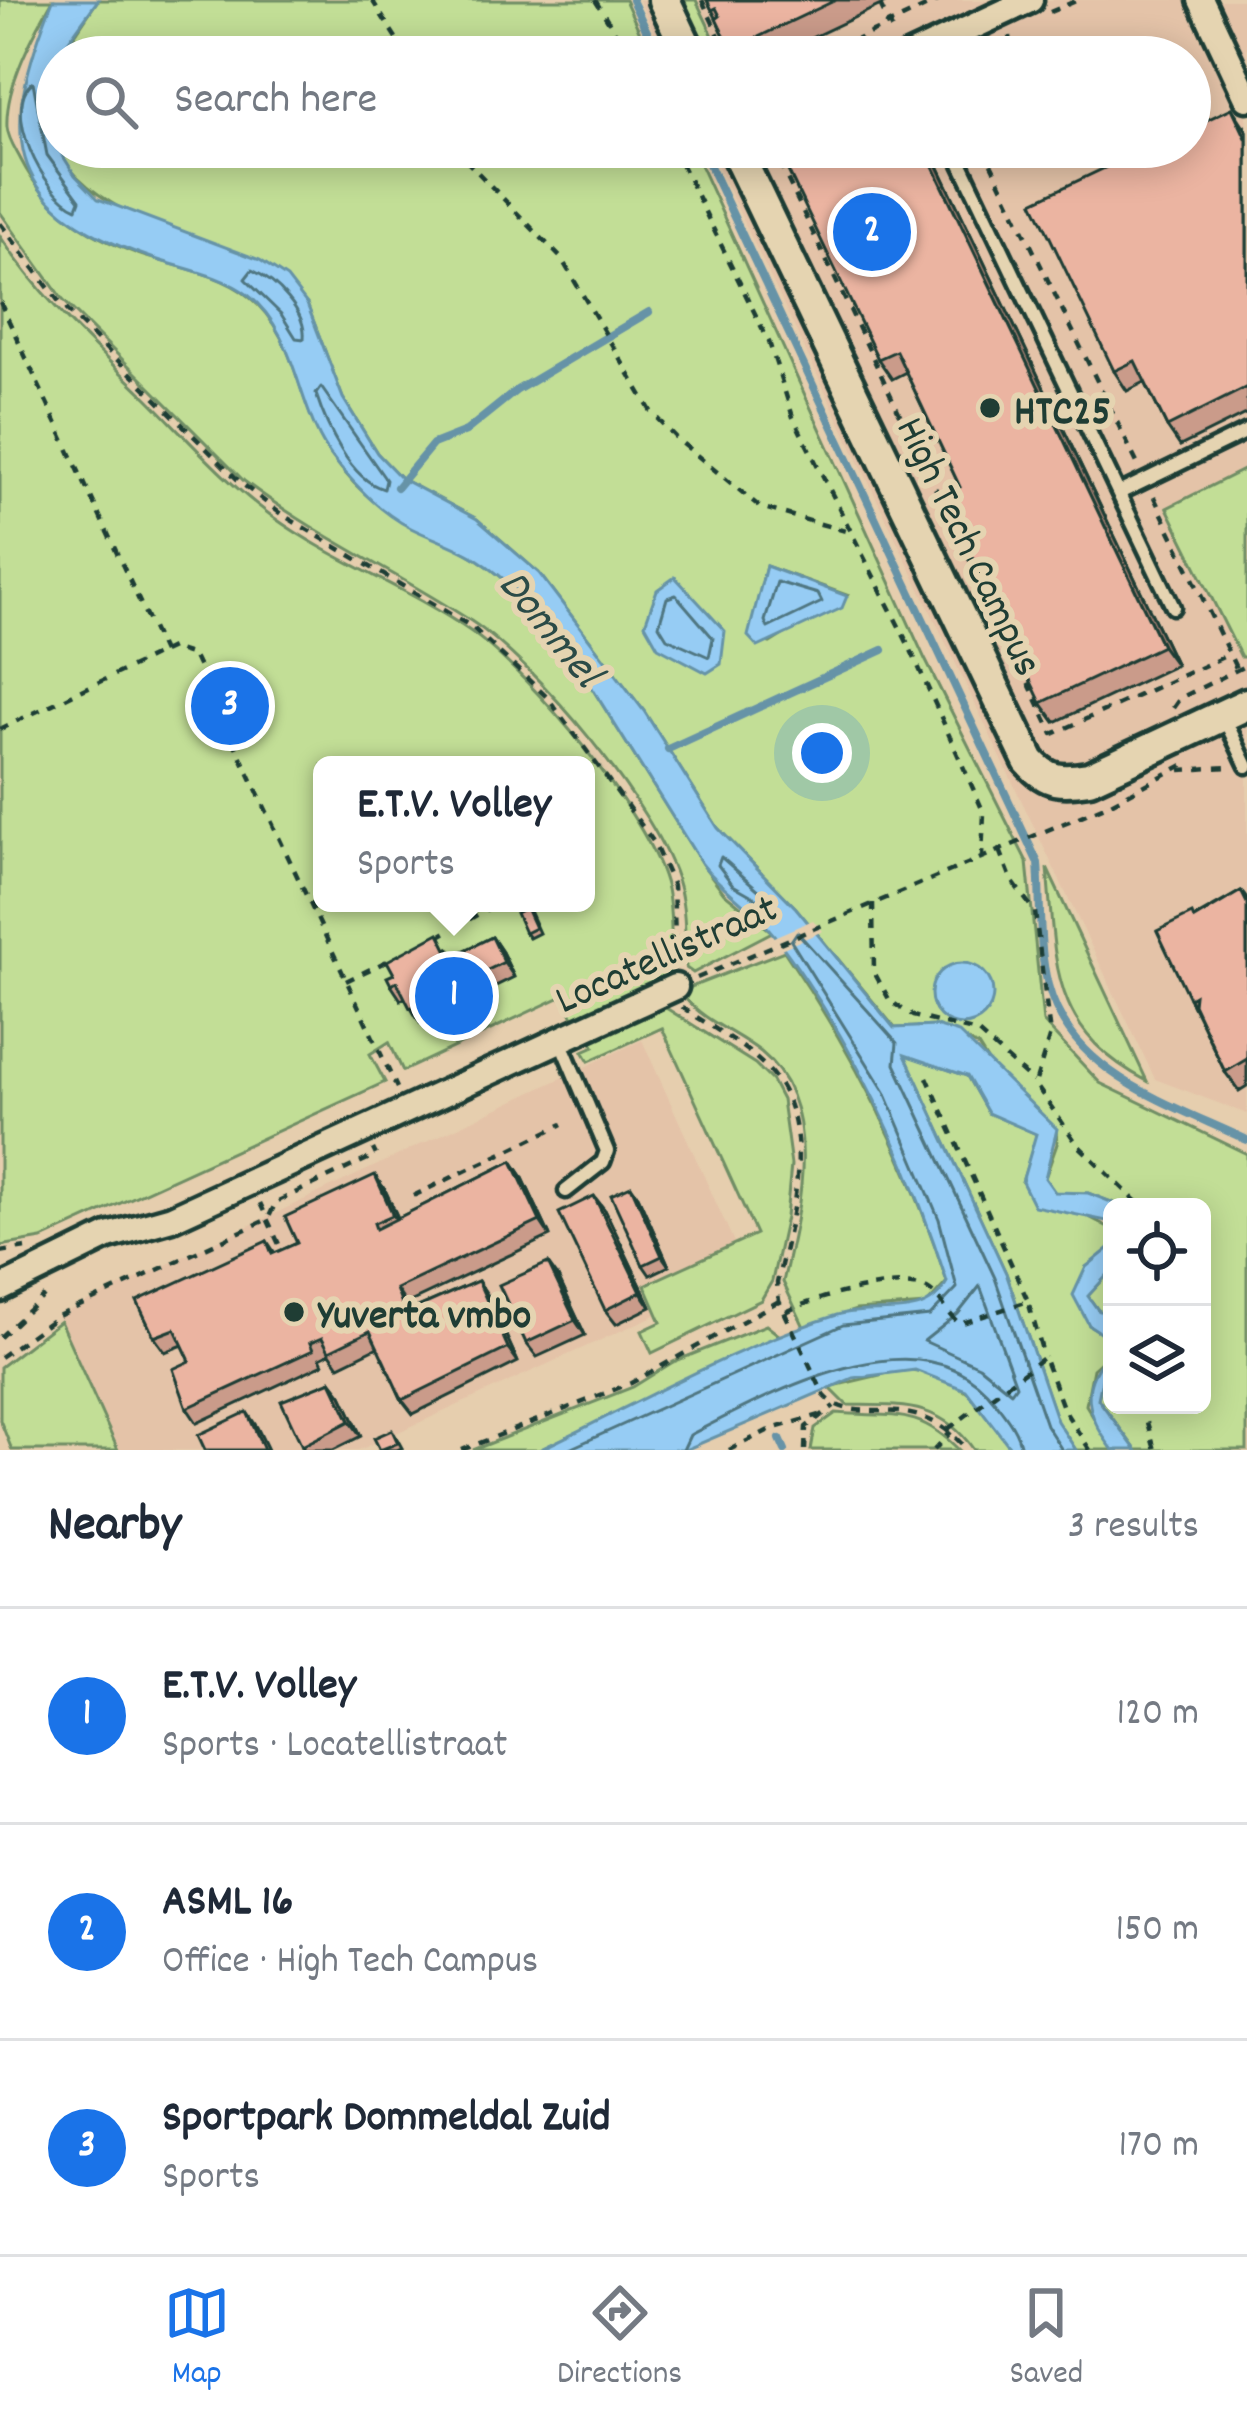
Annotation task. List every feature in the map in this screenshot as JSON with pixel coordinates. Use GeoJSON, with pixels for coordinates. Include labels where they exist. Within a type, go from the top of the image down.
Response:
{"type":"FeatureCollection","features":[{"type":"Feature","properties":{"kind":"street"},"geometry":{"type":"LineString","coordinates":[[664,0],[681,36]]}},
{"type":"Feature","properties":{"kind":"street"},"geometry":{"type":"LineString","coordinates":[[932,36],[995,8],[1030,0]]}},
{"type":"Feature","properties":{"kind":"street"},"geometry":{"type":"LineString","coordinates":[[1201,0],[1247,98]]}},
{"type":"Feature","properties":{"kind":"street","name":"High Tech Campus"},"geometry":{"type":"LineString","coordinates":[[744,168],[1029,761],[1043,776],[1061,782],[1089,778],[1235,710]]}},
{"type":"Feature","properties":{"kind":"street","name":"Locatellistraat"},"geometry":{"type":"LineString","coordinates":[[0,1289],[108,1236],[172,1218],[675,987]]}},
{"type":"Feature","properties":{"kind":"lane"},"geometry":{"type":"LineString","coordinates":[[962,168],[1173,607]]}},
{"type":"Feature","properties":{"kind":"lane"},"geometry":{"type":"LineString","coordinates":[[1119,493],[1247,431]]}},
{"type":"Feature","properties":{"kind":"lane"},"geometry":{"type":"LineString","coordinates":[[1235,710],[1247,765]]}},
{"type":"Feature","properties":{"kind":"lane"},"geometry":{"type":"LineString","coordinates":[[565,1052],[607,1151],[603,1162],[566,1191]]}},
{"type":"Feature","properties":{"kind":"path"},"geometry":{"type":"LineString","coordinates":[[373,0],[395,36]]}},
{"type":"Feature","properties":{"kind":"path"},"geometry":{"type":"LineString","coordinates":[[595,0],[618,36]]}},
{"type":"Feature","properties":{"kind":"path"},"geometry":{"type":"LineString","coordinates":[[702,0],[719,36]]}},
{"type":"Feature","properties":{"kind":"path"},"geometry":{"type":"LineString","coordinates":[[919,0],[923,9]]}},
{"type":"Feature","properties":{"kind":"path"},"geometry":{"type":"LineString","coordinates":[[864,36],[940,0]]}},
{"type":"Feature","properties":{"kind":"path"},"geometry":{"type":"LineString","coordinates":[[880,5],[896,36]]}},
{"type":"Feature","properties":{"kind":"path"},"geometry":{"type":"LineString","coordinates":[[473,168],[561,258],[652,412],[704,464],[760,507],[851,532]]}},
{"type":"Feature","properties":{"kind":"path"},"geometry":{"type":"LineString","coordinates":[[683,168],[769,342],[793,417],[985,813],[982,857]]}},
{"type":"Feature","properties":{"kind":"path"},"geometry":{"type":"LineString","coordinates":[[784,168],[1053,734],[1229,654]]}},
{"type":"Feature","properties":{"kind":"path"},"geometry":{"type":"LineString","coordinates":[[993,168],[1237,670],[1247,665]]}},
{"type":"Feature","properties":{"kind":"path"},"geometry":{"type":"LineString","coordinates":[[0,223],[61,303],[241,483],[280,514],[472,627],[548,698],[594,756]]}},
{"type":"Feature","properties":{"kind":"path"},"geometry":{"type":"LineString","coordinates":[[0,302],[164,652]]}},
{"type":"Feature","properties":{"kind":"path"},"geometry":{"type":"LineString","coordinates":[[0,729],[164,652],[184,649],[194,656],[313,910]]}},
{"type":"Feature","properties":{"kind":"path"},"geometry":{"type":"LineString","coordinates":[[1172,681],[1180,698]]}},
{"type":"Feature","properties":{"kind":"path"},"geometry":{"type":"LineString","coordinates":[[595,758],[653,841],[673,886],[675,987],[682,1008],[758,1060],[787,1097],[797,1167],[777,1283],[779,1300],[824,1395],[834,1406]]}},
{"type":"Feature","properties":{"kind":"path"},"geometry":{"type":"LineString","coordinates":[[1180,770],[1247,765]]}},
{"type":"Feature","properties":{"kind":"path","name":"Locatellistraat"},"geometry":{"type":"LineString","coordinates":[[675,987],[1036,835]]}},
{"type":"Feature","properties":{"kind":"path"},"geometry":{"type":"LineString","coordinates":[[1003,849],[1012,881],[1036,912],[1050,1035],[1035,1084]]}},
{"type":"Feature","properties":{"kind":"path"},"geometry":{"type":"LineString","coordinates":[[873,903],[874,972],[890,1001],[913,1016],[977,1032],[1035,1084],[1078,1145],[1133,1198]]}},
{"type":"Feature","properties":{"kind":"path"},"geometry":{"type":"LineString","coordinates":[[314,912],[406,1109]]}},
{"type":"Feature","properties":{"kind":"path"},"geometry":{"type":"LineString","coordinates":[[423,944],[482,912]]}},
{"type":"Feature","properties":{"kind":"path"},"geometry":{"type":"LineString","coordinates":[[346,981],[404,953]]}},
{"type":"Feature","properties":{"kind":"path"},"geometry":{"type":"LineString","coordinates":[[927,1077],[1028,1301],[1064,1410],[1090,1450]]}},
{"type":"Feature","properties":{"kind":"path"},"geometry":{"type":"LineString","coordinates":[[413,1196],[563,1124]]}},
{"type":"Feature","properties":{"kind":"path"},"geometry":{"type":"LineString","coordinates":[[0,1357],[58,1316],[268,1220],[276,1202],[376,1155],[370,1144]]}},
{"type":"Feature","properties":{"kind":"path"},"geometry":{"type":"LineString","coordinates":[[250,1181],[284,1256]]}},
{"type":"Feature","properties":{"kind":"path"},"geometry":{"type":"LineString","coordinates":[[977,1210],[985,1207]]}},
{"type":"Feature","properties":{"kind":"path"},"geometry":{"type":"LineString","coordinates":[[785,1312],[881,1286],[923,1286],[960,1324],[1028,1301]]}},
{"type":"Feature","properties":{"kind":"path"},"geometry":{"type":"LineString","coordinates":[[462,1450],[632,1383],[779,1300]]}},
{"type":"Feature","properties":{"kind":"path"},"geometry":{"type":"LineString","coordinates":[[934,1450],[970,1413],[1044,1357]]}},
{"type":"Feature","properties":{"kind":"path"},"geometry":{"type":"LineString","coordinates":[[805,1450],[806,1427],[834,1406],[913,1411],[950,1431],[967,1450]]}},
{"type":"Feature","properties":{"kind":"path"},"geometry":{"type":"LineString","coordinates":[[1145,1414],[1155,1450]]}},
{"type":"Feature","properties":{"kind":"path"},"geometry":{"type":"LineString","coordinates":[[729,1450],[771,1429],[820,1415]]}},
{"type":"Feature","properties":{"kind":"shaded area"},"geometry":{"type":"Polygon","coordinates":[[[639,0],[1247,0],[1247,1114],[1155,1079],[718,168],[1211,168],[1211,36],[656,36],[639,0]]]}},
{"type":"Feature","properties":{"kind":"shaded area"},"geometry":{"type":"Polygon","coordinates":[[[642,1040],[748,1273],[359,1450],[118,1450],[58,1316],[642,1040]]]}},
{"type":"Feature","properties":{"kind":"green space"},"geometry":{"type":"Polygon","coordinates":[[[0,0],[53,0],[22,61],[7,127],[43,193],[70,219],[101,238],[224,281],[265,312],[287,351],[319,436],[348,477],[382,507],[477,559],[525,600],[567,648],[702,864],[724,893],[772,932],[693,973],[686,968],[681,896],[667,855],[622,780],[560,704],[471,621],[244,481],[63,300],[0,212],[0,0]]]}},
{"type":"Feature","properties":{"kind":"green space"},"geometry":{"type":"Polygon","coordinates":[[[98,0],[625,0],[641,36],[74,36],[98,0]]]}},
{"type":"Feature","properties":{"kind":"green space"},"geometry":{"type":"Polygon","coordinates":[[[682,0],[696,0],[713,36],[697,36],[682,0]]]}},
{"type":"Feature","properties":{"kind":"green space"},"geometry":{"type":"Polygon","coordinates":[[[71,168],[702,168],[925,659],[1027,862],[1043,1022],[1100,1083],[1247,1154],[1247,1450],[1136,1450],[1109,1414],[1211,1414],[1211,1198],[1103,1199],[1088,1193],[1055,1193],[1045,1178],[1057,1144],[1056,1129],[995,1073],[978,1046],[936,1026],[895,1028],[796,908],[718,828],[644,711],[539,573],[477,519],[402,479],[377,453],[343,398],[307,304],[95,192],[71,168]],[[766,566],[749,636],[770,643],[847,595],[766,566]]]}},
{"type":"Feature","properties":{"kind":"green space"},"geometry":{"type":"Polygon","coordinates":[[[0,236],[69,321],[256,504],[296,533],[470,631],[524,679],[590,756],[313,756],[313,912],[595,912],[595,762],[656,859],[667,889],[671,935],[670,980],[576,1024],[563,996],[403,1071],[389,1042],[370,1054],[385,1082],[42,1239],[0,1246],[0,236]]]}},
{"type":"Feature","properties":{"kind":"green space"},"geometry":{"type":"Polygon","coordinates":[[[1247,468],[1247,657],[1241,657],[1167,508],[1247,468]]]}},
{"type":"Feature","properties":{"kind":"green space"},"geometry":{"type":"Polygon","coordinates":[[[1047,868],[1147,1081],[1115,1061],[1075,1017],[1057,965],[1047,868]]]}},
{"type":"Feature","properties":{"kind":"green space"},"geometry":{"type":"Polygon","coordinates":[[[784,951],[857,1070],[915,1194],[947,1282],[926,1305],[856,1310],[804,1327],[783,1282],[802,1161],[794,1101],[781,1074],[761,1052],[685,998],[691,987],[784,951]]]}},
{"type":"Feature","properties":{"kind":"green space"},"geometry":{"type":"Polygon","coordinates":[[[658,1003],[755,1064],[772,1081],[782,1100],[791,1165],[772,1281],[761,1300],[652,1353],[642,1331],[661,1322],[645,1285],[756,1234],[662,1028],[589,1061],[583,1051],[594,1046],[588,1034],[658,1003]]]}},
{"type":"Feature","properties":{"kind":"green space"},"geometry":{"type":"Polygon","coordinates":[[[904,1054],[967,1076],[988,1113],[1037,1134],[1022,1182],[1103,1224],[1103,1255],[1086,1267],[1089,1325],[1103,1333],[1103,1360],[1093,1369],[1086,1405],[1113,1450],[1076,1450],[1057,1422],[1006,1273],[904,1054]]]}},
{"type":"Feature","properties":{"kind":"green space"},"geometry":{"type":"Polygon","coordinates":[[[1103,1280],[1103,1312],[1098,1310],[1088,1296],[1103,1280]]]}},
{"type":"Feature","properties":{"kind":"green space"},"geometry":{"type":"Polygon","coordinates":[[[60,1321],[118,1450],[12,1450],[0,1420],[0,1367],[60,1321]]]}},
{"type":"Feature","properties":{"kind":"green space"},"geometry":{"type":"Polygon","coordinates":[[[766,1325],[780,1336],[539,1450],[473,1450],[633,1387],[673,1362],[766,1325]]]}},
{"type":"Feature","properties":{"kind":"green space"},"geometry":{"type":"Polygon","coordinates":[[[901,1370],[938,1376],[968,1393],[1012,1450],[974,1450],[933,1414],[902,1407],[847,1405],[829,1387],[901,1370]]]}},
{"type":"Feature","properties":{"kind":"green space"},"geometry":{"type":"Polygon","coordinates":[[[836,1413],[916,1420],[959,1450],[811,1450],[815,1428],[836,1413]]]}},
{"type":"Feature","properties":{"kind":"water"},"geometry":{"type":"Polygon","coordinates":[[[53,0],[98,0],[72,36],[40,36],[53,0]]]}},
{"type":"Feature","properties":{"kind":"water","name":"Dommel"},"geometry":{"type":"Polygon","coordinates":[[[36,47],[36,168],[71,168],[98,199],[260,260],[287,278],[307,304],[343,398],[377,453],[402,479],[477,519],[539,573],[644,711],[718,828],[796,908],[894,1028],[936,1026],[959,1033],[1057,1129],[1045,1178],[1055,1192],[1088,1193],[1103,1199],[1103,1220],[1034,1206],[1022,1182],[1036,1134],[988,1113],[967,1076],[905,1055],[1006,1273],[1057,1421],[1076,1450],[1012,1450],[966,1390],[915,1370],[853,1378],[685,1450],[539,1450],[686,1377],[799,1328],[852,1312],[926,1304],[947,1282],[914,1191],[853,1058],[802,975],[774,935],[702,864],[557,636],[490,568],[400,522],[352,481],[312,421],[278,332],[248,295],[98,236],[62,213],[38,187],[25,158],[21,125],[36,47]]]}},
{"type":"Feature","properties":{"kind":"water"},"geometry":{"type":"Polygon","coordinates":[[[766,566],[847,596],[842,608],[758,647],[748,636],[766,566]]]}},
{"type":"Feature","properties":{"kind":"water"},"geometry":{"type":"Polygon","coordinates":[[[675,577],[725,631],[721,664],[707,673],[658,647],[645,624],[657,590],[675,577]]]}},
{"type":"Feature","properties":{"kind":"water"},"geometry":{"type":"Polygon","coordinates":[[[962,963],[984,972],[993,994],[984,1016],[962,1025],[940,1016],[931,994],[940,972],[962,963]]]}},
{"type":"Feature","properties":{"kind":"water"},"geometry":{"type":"Polygon","coordinates":[[[1103,1253],[1103,1280],[1088,1296],[1103,1312],[1103,1334],[1089,1325],[1073,1295],[1086,1267],[1103,1253]]]}},
{"type":"Feature","properties":{"kind":"water"},"geometry":{"type":"Polygon","coordinates":[[[1101,1363],[1098,1399],[1103,1414],[1109,1414],[1136,1450],[1113,1450],[1097,1425],[1089,1399],[1101,1363]]]}},
{"type":"Feature","properties":{"kind":"pier"},"geometry":{"type":"Polygon","coordinates":[[[813,920],[823,931],[776,951],[769,939],[813,920]]]}},
{"type":"Feature","properties":{"kind":"building"},"geometry":{"type":"Polygon","coordinates":[[[707,0],[836,0],[760,36],[724,36],[716,19],[720,16],[716,8],[712,10],[707,0]]]}},
{"type":"Feature","properties":{"kind":"building"},"geometry":{"type":"Polygon","coordinates":[[[1232,108],[1247,140],[1247,387],[1167,427],[1135,361],[1114,371],[1033,202],[1105,168],[1211,168],[1211,118],[1232,108]]]}},
{"type":"Feature","properties":{"kind":"building","name":"HTC25"},"geometry":{"type":"Polygon","coordinates":[[[787,168],[934,168],[1162,646],[1041,703],[943,495],[960,487],[896,351],[878,359],[787,168]]]}},
{"type":"Feature","properties":{"kind":"building"},"geometry":{"type":"Polygon","coordinates":[[[1241,891],[1247,903],[1247,1059],[1225,1072],[1193,1004],[1194,995],[1189,998],[1157,931],[1192,914],[1194,919],[1241,891]]]}},
{"type":"Feature","properties":{"kind":"building"},"geometry":{"type":"Polygon","coordinates":[[[528,912],[535,928],[525,933],[516,913],[528,912]]]}},
{"type":"Feature","properties":{"kind":"building"},"geometry":{"type":"Polygon","coordinates":[[[439,933],[451,957],[492,937],[504,962],[410,1008],[397,982],[391,985],[387,977],[394,974],[387,961],[439,933]]]}},
{"type":"Feature","properties":{"kind":"building"},"geometry":{"type":"Polygon","coordinates":[[[512,1161],[540,1221],[396,1289],[405,1313],[478,1281],[508,1348],[402,1400],[370,1331],[329,1351],[322,1338],[310,1343],[313,1350],[187,1408],[173,1369],[190,1361],[175,1329],[154,1337],[137,1301],[267,1241],[272,1254],[297,1243],[285,1217],[375,1175],[393,1215],[374,1223],[376,1229],[512,1161]]]}},
{"type":"Feature","properties":{"kind":"building"},"geometry":{"type":"Polygon","coordinates":[[[631,1186],[662,1256],[643,1265],[611,1195],[631,1186]]]}},
{"type":"Feature","properties":{"kind":"building"},"geometry":{"type":"Polygon","coordinates":[[[594,1196],[641,1292],[605,1310],[559,1213],[594,1196]]]}},
{"type":"Feature","properties":{"kind":"building"},"geometry":{"type":"Polygon","coordinates":[[[548,1263],[575,1320],[526,1343],[499,1285],[548,1263]]]}},
{"type":"Feature","properties":{"kind":"building"},"geometry":{"type":"Polygon","coordinates":[[[331,1381],[350,1421],[302,1446],[281,1401],[331,1381]]]}},
{"type":"Feature","properties":{"kind":"building"},"geometry":{"type":"Polygon","coordinates":[[[247,1412],[264,1450],[205,1450],[198,1435],[247,1412]]]}},
{"type":"Feature","properties":{"kind":"building"},"geometry":{"type":"Polygon","coordinates":[[[392,1430],[398,1443],[380,1450],[374,1438],[392,1430]]]}},
{"type":"Feature","properties":{"kind":"waterway"},"geometry":{"type":"LineString","coordinates":[[632,0],[649,36]]}},
{"type":"Feature","properties":{"kind":"waterway"},"geometry":{"type":"LineString","coordinates":[[711,168],[1038,863],[1043,955],[1060,1016],[1078,1042],[1128,1083],[1247,1140]]}},
{"type":"Feature","properties":{"kind":"waterway"},"geometry":{"type":"LineString","coordinates":[[397,487],[433,444],[466,431],[517,390],[649,312]]}},
{"type":"Feature","properties":{"kind":"waterway"},"geometry":{"type":"LineString","coordinates":[[668,749],[883,650]]}},
{"type":"Feature","properties":{"kind":"waterway"},"geometry":{"type":"LineString","coordinates":[[780,1439],[785,1450]]}},
{"type":"Feature","properties":{"kind":"place","name":"ASML 16"},"geometry":{"type":"Point","coordinates":[872,232]}},
{"type":"Feature","properties":{"kind":"place","name":"HTC25"},"geometry":{"type":"Point","coordinates":[990,408]}},
{"type":"Feature","properties":{"kind":"place","name":"Sportpark Dommeldal Zuid"},"geometry":{"type":"Point","coordinates":[230,706]}},
{"type":"Feature","properties":{"kind":"place","name":"E.T.V. Volley"},"geometry":{"type":"Point","coordinates":[454,996]}},
{"type":"Feature","properties":{"kind":"place","name":"Yuverta vmbo"},"geometry":{"type":"Point","coordinates":[294,1312]}}]}
